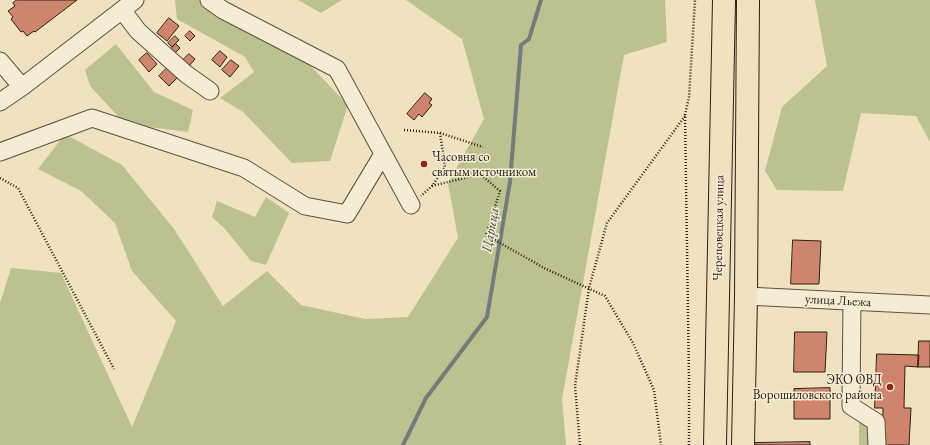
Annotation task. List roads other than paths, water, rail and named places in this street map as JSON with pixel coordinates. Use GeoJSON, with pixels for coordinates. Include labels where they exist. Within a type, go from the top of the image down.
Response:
{"type":"FeatureCollection","features":[{"type":"Feature","properties":{"kind":"highway","name":"Череповецкая улица"},"geometry":{"type":"LineString","coordinates":[[715,445],[724,6]]}},
{"type":"Feature","properties":{"kind":"highway","name":"Череповецкая улица"},"geometry":{"type":"LineString","coordinates":[[743,445],[746,296],[748,8]]}},
{"type":"Feature","properties":{"kind":"lane"},"geometry":{"type":"LineString","coordinates":[[209,0],[223,10],[337,69],[411,205]]}},
{"type":"Feature","properties":{"kind":"lane"},"geometry":{"type":"LineString","coordinates":[[0,102],[22,87],[129,5],[138,31],[186,74],[210,91]]}},
{"type":"Feature","properties":{"kind":"lane"},"geometry":{"type":"LineString","coordinates":[[0,61],[22,87]]}},
{"type":"Feature","properties":{"kind":"lane"},"geometry":{"type":"LineString","coordinates":[[0,152],[92,118],[244,168],[305,206],[347,214],[383,154]]}},
{"type":"Feature","properties":{"kind":"lane","name":"улица Льежа"},"geometry":{"type":"LineString","coordinates":[[746,296],[930,304]]}},
{"type":"Feature","properties":{"kind":"lane"},"geometry":{"type":"LineString","coordinates":[[852,301],[851,406],[876,422],[877,445]]}},
{"type":"Feature","properties":{"kind":"waterway","name":"Царица"},"geometry":{"type":"LineString","coordinates":[[403,445],[426,398],[487,317],[510,182],[521,45],[529,39],[541,0]]}},
{"type":"Feature","properties":{"kind":"place","name":"Часовня со святым источником"},"geometry":{"type":"Point","coordinates":[424,164]}},
{"type":"Feature","properties":{"kind":"place","name":"ЭКО ОВД Ворошиловского района"},"geometry":{"type":"Point","coordinates":[890,387]}}]}
